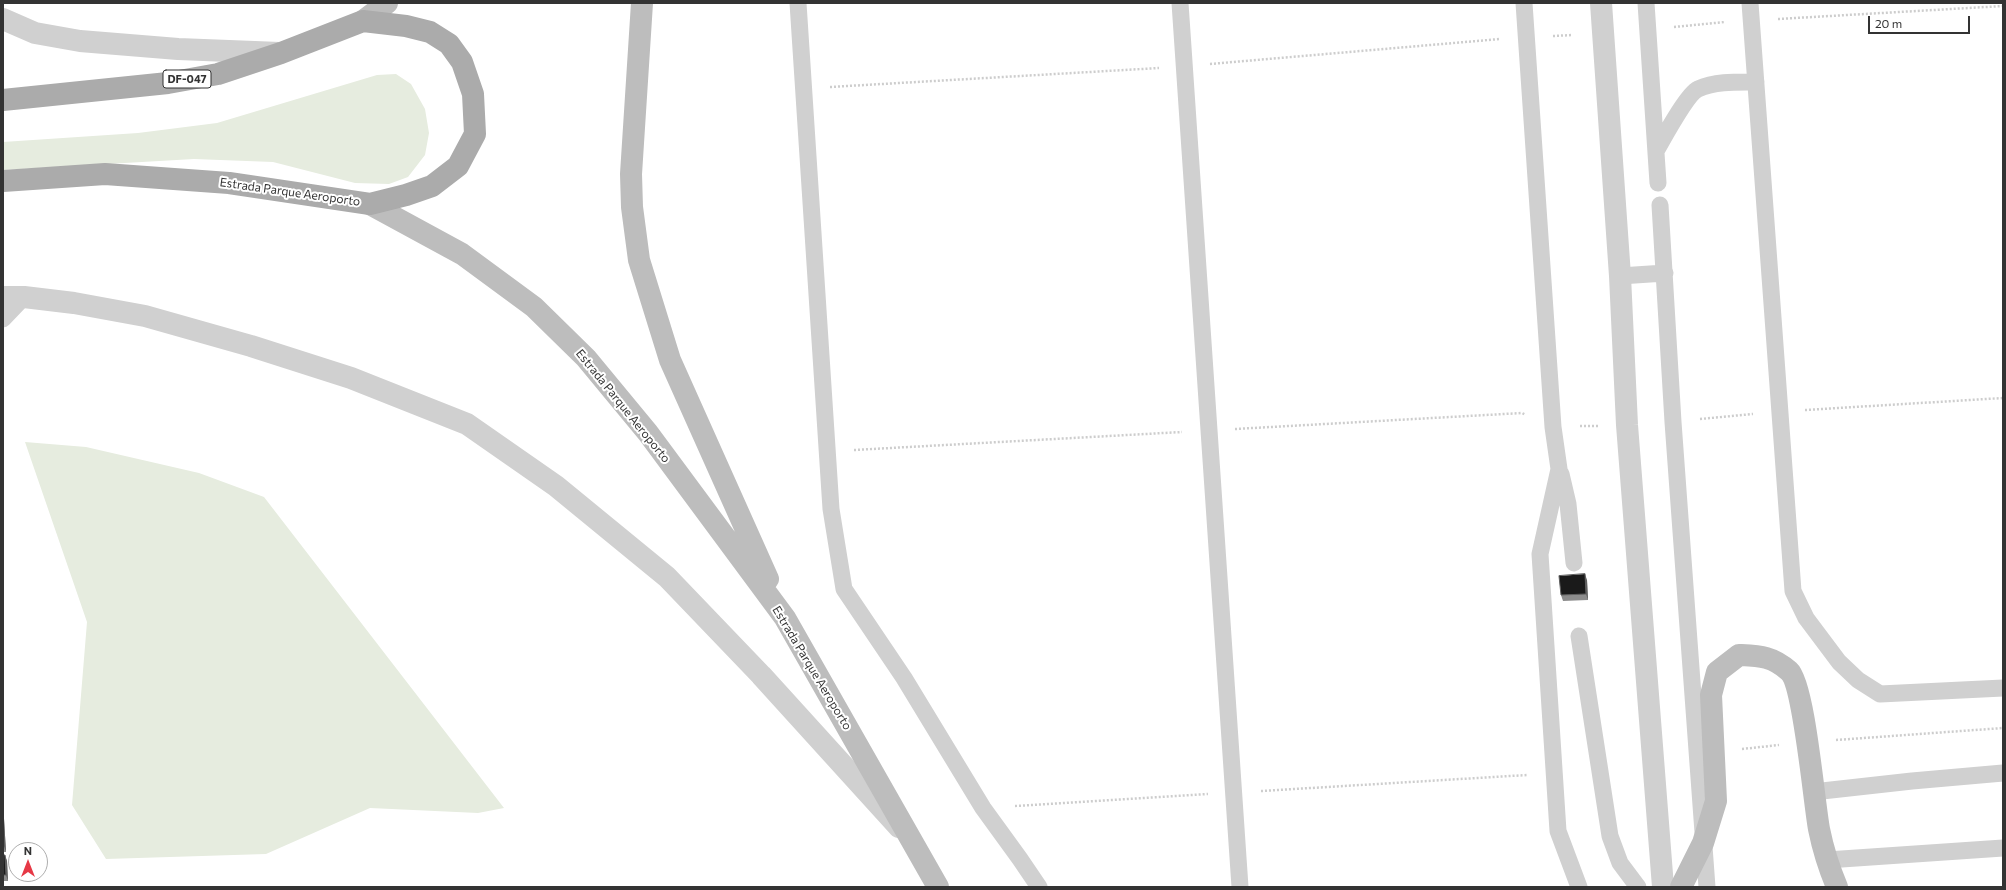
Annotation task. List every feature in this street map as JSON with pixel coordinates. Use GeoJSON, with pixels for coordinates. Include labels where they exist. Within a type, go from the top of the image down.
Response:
{"type":"FeatureCollection","features":[{"type":"Feature","properties":{"kind":"main road","name":"DF-047"},"geometry":{"type":"LineString","coordinates":[[3,100],[168,83],[218,74],[281,53],[363,21],[387,3]]}},
{"type":"Feature","properties":{"kind":"main road"},"geometry":{"type":"LineString","coordinates":[[642,3],[631,174],[632,207],[639,260],[670,360],[785,618]]}},
{"type":"Feature","properties":{"kind":"main road"},"geometry":{"type":"LineString","coordinates":[[363,21],[406,26],[430,32],[449,44],[462,62],[473,94],[475,134],[458,166],[432,186],[406,195],[370,204]]}},
{"type":"Feature","properties":{"kind":"main road","name":"Estrada Parque Aeroporto"},"geometry":{"type":"LineString","coordinates":[[3,181],[105,174],[229,182],[370,204],[462,254],[534,307],[586,358],[648,433],[785,618],[938,887]]}},
{"type":"Feature","properties":{"kind":"main road"},"geometry":{"type":"LineString","coordinates":[[1681,887],[1703,843],[1716,801],[1712,752],[1711,695],[1717,672],[1739,655],[1767,657],[1790,672],[1801,700],[1813,792],[1827,860],[1837,887]]}},
{"type":"Feature","properties":{"kind":"street"},"geometry":{"type":"LineString","coordinates":[[1601,3],[1620,276],[1627,425],[1663,887]]}},
{"type":"Feature","properties":{"kind":"street"},"geometry":{"type":"LineString","coordinates":[[3,19],[35,33],[80,41],[178,49],[281,53]]}},
{"type":"Feature","properties":{"kind":"street"},"geometry":{"type":"LineString","coordinates":[[13,297],[74,303],[145,316],[250,346],[351,378],[467,424],[556,486],[667,577],[761,675],[913,843]]}},
{"type":"Feature","properties":{"kind":"lane"},"geometry":{"type":"LineString","coordinates":[[798,3],[831,509],[844,590],[904,678],[983,808],[1038,887]]}},
{"type":"Feature","properties":{"kind":"lane"},"geometry":{"type":"LineString","coordinates":[[1180,3],[1240,887]]}},
{"type":"Feature","properties":{"kind":"lane"},"geometry":{"type":"LineString","coordinates":[[1524,3],[1553,427],[1559,469],[1568,504],[1574,563]]}},
{"type":"Feature","properties":{"kind":"lane"},"geometry":{"type":"LineString","coordinates":[[1646,3],[1658,183]]}},
{"type":"Feature","properties":{"kind":"lane"},"geometry":{"type":"LineString","coordinates":[[1750,3],[1793,591],[1806,618],[1839,662],[1858,680],[1880,694],[2003,688]]}},
{"type":"Feature","properties":{"kind":"lane"},"geometry":{"type":"LineString","coordinates":[[1656,151],[1679,111],[1696,89],[1727,82],[1756,82]]}},
{"type":"Feature","properties":{"kind":"lane"},"geometry":{"type":"LineString","coordinates":[[1660,205],[1673,422],[1707,887]]}},
{"type":"Feature","properties":{"kind":"lane"},"geometry":{"type":"LineString","coordinates":[[1620,276],[1665,273]]}},
{"type":"Feature","properties":{"kind":"lane"},"geometry":{"type":"LineString","coordinates":[[3,319],[13,297]]}},
{"type":"Feature","properties":{"kind":"lane"},"geometry":{"type":"LineString","coordinates":[[1559,469],[1540,554],[1558,831],[1579,887]]}},
{"type":"Feature","properties":{"kind":"lane"},"geometry":{"type":"LineString","coordinates":[[1579,636],[1610,836],[1620,863],[1638,887]]}},
{"type":"Feature","properties":{"kind":"lane"},"geometry":{"type":"LineString","coordinates":[[1813,792],[2003,773]]}},
{"type":"Feature","properties":{"kind":"lane"},"geometry":{"type":"LineString","coordinates":[[1827,860],[2003,848]]}},
{"type":"Feature","properties":{"kind":"path"},"geometry":{"type":"LineString","coordinates":[[1648,30],[1752,20],[2003,6]]}},
{"type":"Feature","properties":{"kind":"path"},"geometry":{"type":"LineString","coordinates":[[804,88],[1185,66],[1527,37],[1603,34]]}},
{"type":"Feature","properties":{"kind":"path"},"geometry":{"type":"LineString","coordinates":[[1673,422],[1780,412],[2003,398]]}},
{"type":"Feature","properties":{"kind":"path"},"geometry":{"type":"LineString","coordinates":[[827,451],[1522,413],[1553,427],[1627,425]]}},
{"type":"Feature","properties":{"kind":"path"},"geometry":{"type":"LineString","coordinates":[[1712,752],[1806,742],[2003,728]]}},
{"type":"Feature","properties":{"kind":"path"},"geometry":{"type":"LineString","coordinates":[[983,808],[1528,775],[1553,761]]}},
{"type":"Feature","properties":{"kind":"shaded area"},"geometry":{"type":"Polygon","coordinates":[[[396,74],[411,84],[425,109],[429,133],[425,155],[408,177],[389,184],[355,183],[273,162],[194,159],[3,170],[3,142],[138,133],[217,123],[377,75],[396,74]]]}},
{"type":"Feature","properties":{"kind":"shaded area"},"geometry":{"type":"Polygon","coordinates":[[[25,442],[86,447],[199,473],[264,497],[504,808],[478,813],[370,808],[266,854],[106,859],[72,805],[87,622],[25,442]]]}},
{"type":"Feature","properties":{"kind":"building"},"geometry":{"type":"Polygon","coordinates":[[[1585,574],[1586,594],[1561,595],[1559,576],[1585,574]]]}},
{"type":"Feature","properties":{"kind":"building"},"geometry":{"type":"Polygon","coordinates":[[[3,855],[5,855],[6,875],[3,875],[3,855]]]}}]}
